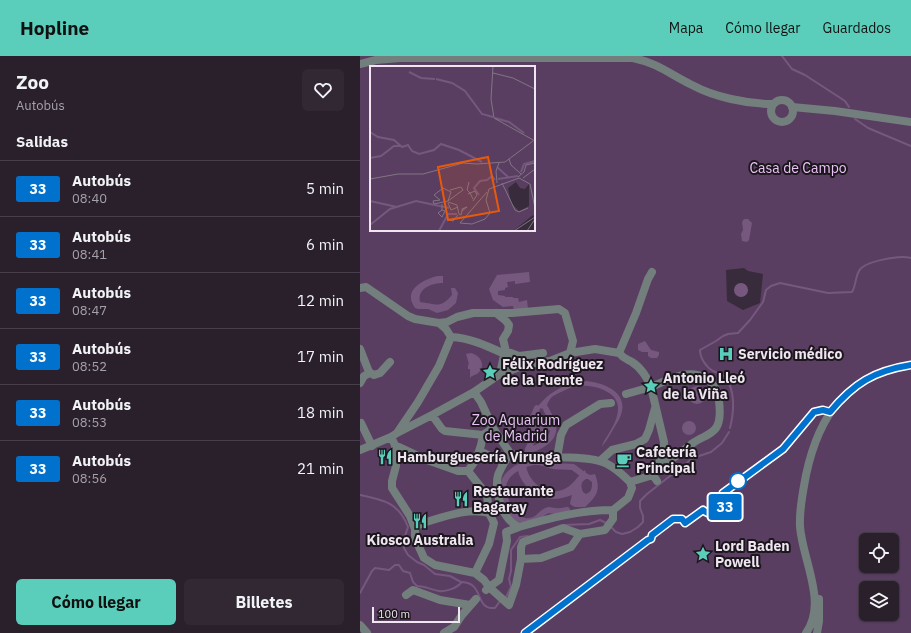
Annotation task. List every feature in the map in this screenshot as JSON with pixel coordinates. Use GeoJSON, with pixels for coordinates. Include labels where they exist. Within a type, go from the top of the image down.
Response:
{"type":"FeatureCollection","features":[{"type":"Feature","properties":{"kind":"street"},"geometry":{"type":"LineString","coordinates":[[360,64],[376,60],[400,58],[633,58],[657,65],[691,85],[711,94],[734,100],[773,104]]}},
{"type":"Feature","properties":{"kind":"street"},"geometry":{"type":"LineString","coordinates":[[778,100],[789,102],[793,112],[789,119],[780,122],[773,119],[770,112],[773,104],[778,100]]}},
{"type":"Feature","properties":{"kind":"street"},"geometry":{"type":"LineString","coordinates":[[792,107],[835,111],[911,122]]}},
{"type":"Feature","properties":{"kind":"street"},"geometry":{"type":"LineString","coordinates":[[887,118],[911,128]]}},
{"type":"Feature","properties":{"kind":"street"},"geometry":{"type":"LineString","coordinates":[[618,353],[652,272]]}},
{"type":"Feature","properties":{"kind":"street"},"geometry":{"type":"LineString","coordinates":[[360,288],[366,287],[415,319],[439,323],[447,322],[457,317],[473,313],[512,314],[559,309],[565,313],[573,341],[570,353]]}},
{"type":"Feature","properties":{"kind":"street"},"geometry":{"type":"LineString","coordinates":[[496,313],[509,325],[508,331],[503,339],[506,354],[500,374]]}},
{"type":"Feature","properties":{"kind":"street"},"geometry":{"type":"LineString","coordinates":[[439,323],[446,329],[451,337]]}},
{"type":"Feature","properties":{"kind":"street"},"geometry":{"type":"LineString","coordinates":[[451,337],[462,337],[482,344],[528,364]]}},
{"type":"Feature","properties":{"kind":"street"},"geometry":{"type":"LineString","coordinates":[[451,337],[439,366],[418,402],[394,435],[396,445],[396,466],[392,481],[392,488],[410,516],[415,529],[415,538],[424,558],[435,565],[475,573],[484,580],[488,589],[509,605],[516,586],[523,542],[563,528],[580,534],[605,530],[613,519],[613,510]]}},
{"type":"Feature","properties":{"kind":"street"},"geometry":{"type":"LineString","coordinates":[[573,341],[584,350]]}},
{"type":"Feature","properties":{"kind":"street"},"geometry":{"type":"LineString","coordinates":[[360,349],[370,373]]}},
{"type":"Feature","properties":{"kind":"street"},"geometry":{"type":"LineString","coordinates":[[360,450],[372,446],[432,415],[474,392],[500,374],[528,364],[550,360],[570,353],[584,350],[595,350],[618,353],[624,359],[632,362],[649,379],[664,442],[662,457],[655,478],[630,482]]}},
{"type":"Feature","properties":{"kind":"street"},"geometry":{"type":"LineString","coordinates":[[506,354],[519,356],[543,353]]}},
{"type":"Feature","properties":{"kind":"street"},"geometry":{"type":"LineString","coordinates":[[360,383],[364,376],[370,373],[374,375],[380,373],[390,362]]}},
{"type":"Feature","properties":{"kind":"street"},"geometry":{"type":"LineString","coordinates":[[806,633],[809,629],[813,615],[814,590],[800,527],[800,515],[802,495],[809,461],[824,421],[849,390],[882,371],[911,365]]}},
{"type":"Feature","properties":{"kind":"street"},"geometry":{"type":"LineString","coordinates":[[626,394],[650,387],[677,376],[689,374],[700,375],[709,380],[715,388],[718,394],[720,415],[718,426],[712,433],[695,442],[669,460],[662,457]]}},
{"type":"Feature","properties":{"kind":"street"},"geometry":{"type":"LineString","coordinates":[[474,392],[481,402],[493,428],[510,453],[519,457]]}},
{"type":"Feature","properties":{"kind":"street"},"geometry":{"type":"LineString","coordinates":[[557,458],[561,435],[566,425],[600,404],[611,402]]}},
{"type":"Feature","properties":{"kind":"street"},"geometry":{"type":"LineString","coordinates":[[600,461],[612,450],[636,444],[645,439],[655,408]]}},
{"type":"Feature","properties":{"kind":"street"},"geometry":{"type":"LineString","coordinates":[[432,415],[444,430],[483,435],[493,428]]}},
{"type":"Feature","properties":{"kind":"street"},"geometry":{"type":"LineString","coordinates":[[360,423],[372,446]]}},
{"type":"Feature","properties":{"kind":"street"},"geometry":{"type":"LineString","coordinates":[[468,471],[476,461],[480,451],[483,435]]}},
{"type":"Feature","properties":{"kind":"street"},"geometry":{"type":"LineString","coordinates":[[396,445],[448,468],[458,471],[468,471]]}},
{"type":"Feature","properties":{"kind":"street"},"geometry":{"type":"LineString","coordinates":[[480,451],[504,464]]}},
{"type":"Feature","properties":{"kind":"street"},"geometry":{"type":"LineString","coordinates":[[510,453],[498,476],[497,484],[506,517],[519,527]]}},
{"type":"Feature","properties":{"kind":"street"},"geometry":{"type":"LineString","coordinates":[[506,532],[558,516],[585,511],[613,510],[628,498],[632,488],[630,482],[619,471],[600,461],[535,457],[529,459]]}},
{"type":"Feature","properties":{"kind":"street"},"geometry":{"type":"LineString","coordinates":[[468,471],[487,495],[489,513],[494,523],[502,527],[506,532],[507,541],[499,580],[488,589]]}},
{"type":"Feature","properties":{"kind":"street"},"geometry":{"type":"LineString","coordinates":[[415,529],[423,523],[467,511],[477,510],[489,513]]}},
{"type":"Feature","properties":{"kind":"street"},"geometry":{"type":"LineString","coordinates":[[475,573],[489,544],[494,523]]}},
{"type":"Feature","properties":{"kind":"street"},"geometry":{"type":"LineString","coordinates":[[521,559],[541,558],[571,547],[580,534]]}},
{"type":"Feature","properties":{"kind":"street"},"geometry":{"type":"LineString","coordinates":[[806,556],[814,574],[820,600],[817,633]]}},
{"type":"Feature","properties":{"kind":"street"},"geometry":{"type":"LineString","coordinates":[[406,595],[414,590],[440,600],[473,602],[454,627],[444,633]]}},
{"type":"Feature","properties":{"kind":"street"},"geometry":{"type":"LineString","coordinates":[[360,625],[367,633]]}},
{"type":"Feature","properties":{"kind":"green space"},"geometry":{"type":"Polygon","coordinates":[[[360,56],[911,56],[911,633],[360,633],[360,56]],[[744,268],[726,270],[727,301],[743,310],[760,303],[763,274],[748,271],[744,268]]]}},
{"type":"Feature","properties":{"kind":"shaded area"},"geometry":{"type":"Polygon","coordinates":[[[744,219],[748,219],[752,223],[749,240],[747,242],[742,241],[741,234],[743,230],[742,222],[744,219]]]}},
{"type":"Feature","properties":{"kind":"shaded area"},"geometry":{"type":"Polygon","coordinates":[[[529,272],[530,282],[515,284],[515,281],[507,282],[508,287],[505,288],[505,290],[498,291],[498,295],[518,298],[519,302],[527,300],[528,309],[514,310],[513,306],[503,307],[493,300],[489,289],[497,275],[529,272]]]}},
{"type":"Feature","properties":{"kind":"shaded area"},"geometry":{"type":"Polygon","coordinates":[[[437,276],[443,276],[443,283],[434,284],[423,290],[420,297],[420,302],[441,304],[452,295],[451,288],[455,288],[458,293],[456,303],[448,310],[437,313],[428,309],[415,308],[411,296],[413,291],[420,283],[437,276]]]}},
{"type":"Feature","properties":{"kind":"shaded area"},"geometry":{"type":"Polygon","coordinates":[[[738,283],[744,283],[748,287],[748,293],[744,297],[738,297],[734,293],[734,287],[738,283]]]}},
{"type":"Feature","properties":{"kind":"shaded area"},"geometry":{"type":"Polygon","coordinates":[[[645,341],[651,350],[659,352],[657,358],[651,358],[648,356],[648,352],[638,350],[638,344],[645,341]]]}},
{"type":"Feature","properties":{"kind":"shaded area"},"geometry":{"type":"Polygon","coordinates":[[[471,353],[480,358],[482,367],[477,374],[470,378],[470,369],[468,369],[469,364],[466,354],[471,353]]]}},
{"type":"Feature","properties":{"kind":"shaded area"},"geometry":{"type":"Polygon","coordinates":[[[587,381],[612,389],[617,393],[622,404],[620,418],[602,446],[618,414],[617,403],[610,393],[591,386],[576,386],[553,396],[548,402],[546,409],[537,408],[541,402],[559,389],[572,383],[587,381]]]}},
{"type":"Feature","properties":{"kind":"shaded area"},"geometry":{"type":"Polygon","coordinates":[[[693,386],[701,386],[706,391],[704,402],[701,404],[693,404],[688,399],[688,391],[693,386]]]}},
{"type":"Feature","properties":{"kind":"shaded area"},"geometry":{"type":"Polygon","coordinates":[[[506,419],[514,427],[514,432],[512,434],[507,432],[503,421],[506,419]]]}},
{"type":"Feature","properties":{"kind":"shaded area"},"geometry":{"type":"Polygon","coordinates":[[[686,421],[692,421],[696,425],[696,431],[692,435],[686,435],[682,431],[682,425],[686,421]]]}},
{"type":"Feature","properties":{"kind":"shaded area"},"geometry":{"type":"Polygon","coordinates":[[[528,449],[530,450],[526,463],[527,471],[534,482],[539,486],[550,491],[566,489],[585,470],[586,473],[590,475],[595,474],[598,489],[595,496],[585,507],[575,507],[570,503],[572,495],[554,499],[539,495],[526,485],[521,479],[518,471],[518,464],[521,456],[528,449]],[[588,479],[584,480],[582,485],[583,492],[586,494],[591,491],[592,487],[592,482],[588,479]]]}},
{"type":"Feature","properties":{"kind":"waterway"},"geometry":{"type":"LineString","coordinates":[[782,56],[792,69],[805,75],[845,101],[849,107]]}},
{"type":"Feature","properties":{"kind":"waterway"},"geometry":{"type":"LineString","coordinates":[[855,119],[868,128],[911,146]]}},
{"type":"Feature","properties":{"kind":"waterway"},"geometry":{"type":"LineString","coordinates":[[730,428],[733,408],[731,387],[724,376],[713,371],[706,365],[702,359],[700,350],[723,336],[738,333],[763,302],[766,290],[771,286],[780,283],[828,293],[852,292],[859,271],[862,267],[891,258],[911,258]]}},
{"type":"Feature","properties":{"kind":"waterway"},"geometry":{"type":"LineString","coordinates":[[528,449],[533,439],[532,420],[537,408]]}},
{"type":"Feature","properties":{"kind":"waterway"},"geometry":{"type":"LineString","coordinates":[[530,450],[540,446],[548,440],[553,432],[552,421],[546,409]]}},
{"type":"Feature","properties":{"kind":"waterway"},"geometry":{"type":"LineString","coordinates":[[532,420],[545,421],[550,419]]}},
{"type":"Feature","properties":{"kind":"waterway"},"geometry":{"type":"LineString","coordinates":[[532,427],[544,429],[553,426]]}},
{"type":"Feature","properties":{"kind":"waterway"},"geometry":{"type":"LineString","coordinates":[[611,527],[616,532],[622,534],[630,532],[638,527],[643,522],[640,501],[693,458],[711,452],[722,443],[729,432]]}},
{"type":"Feature","properties":{"kind":"waterway"},"geometry":{"type":"LineString","coordinates":[[567,510],[549,510],[543,512],[536,519],[530,521],[519,519],[511,511],[504,497],[503,485],[508,475],[512,471],[533,462],[552,466],[573,467],[581,473]]}},
{"type":"Feature","properties":{"kind":"waterway"},"geometry":{"type":"LineString","coordinates":[[360,495],[390,504],[400,513],[408,527],[404,539],[404,548],[408,555],[435,574],[450,576],[461,582]]}},
{"type":"Feature","properties":{"kind":"waterway"},"geometry":{"type":"LineString","coordinates":[[564,525],[589,524],[600,520],[608,524]]}},
{"type":"Feature","properties":{"kind":"waterway"},"geometry":{"type":"LineString","coordinates":[[505,599],[511,587],[509,579],[511,571],[511,550],[520,537],[528,536]]}},
{"type":"Feature","properties":{"kind":"waterway"},"geometry":{"type":"LineString","coordinates":[[360,593],[375,568],[389,570],[395,565],[399,565],[403,571],[410,573],[413,582],[417,586],[442,591],[454,588],[462,582],[469,583],[477,591],[484,605],[495,608],[500,601]]}},
{"type":"Feature","properties":{"kind":"bus line","name":"33"},"geometry":{"type":"LineString","coordinates":[[525,633],[581,589],[651,539],[652,535],[673,519],[682,519],[685,523],[703,510],[710,514],[718,514],[721,512],[724,509],[726,501],[723,493],[783,449],[814,412],[819,410],[827,410],[830,412],[849,390],[882,371],[911,365]]}},
{"type":"Feature","properties":{"kind":"place","name":"Servicio médico"},"geometry":{"type":"Point","coordinates":[726,354]}},
{"type":"Feature","properties":{"kind":"place","name":"Félix Rodríguez de la Fuente"},"geometry":{"type":"Point","coordinates":[490,372]}},
{"type":"Feature","properties":{"kind":"place","name":"Antonio Lleó de la Viña"},"geometry":{"type":"Point","coordinates":[651,386]}},
{"type":"Feature","properties":{"kind":"place","name":"Hamburguesería Virunga"},"geometry":{"type":"Point","coordinates":[385,457]}},
{"type":"Feature","properties":{"kind":"place","name":"Cafetería Principal"},"geometry":{"type":"Point","coordinates":[624,460]}},
{"type":"Feature","properties":{"kind":"place","name":"Restaurante Bagaray"},"geometry":{"type":"Point","coordinates":[461,499]}},
{"type":"Feature","properties":{"kind":"place","name":"Kiosco Australia"},"geometry":{"type":"Point","coordinates":[420,521]}},
{"type":"Feature","properties":{"kind":"place","name":"Lord Baden Powell"},"geometry":{"type":"Point","coordinates":[703,554]}},
{"type":"Feature","properties":{"kind":"park label","name":"Casa de Campo"},"geometry":{"type":"Point","coordinates":[798,168]}},
{"type":"Feature","properties":{"kind":"park label","name":"Zoo Aquarium de Madrid"},"geometry":{"type":"Point","coordinates":[516,428]}}]}
